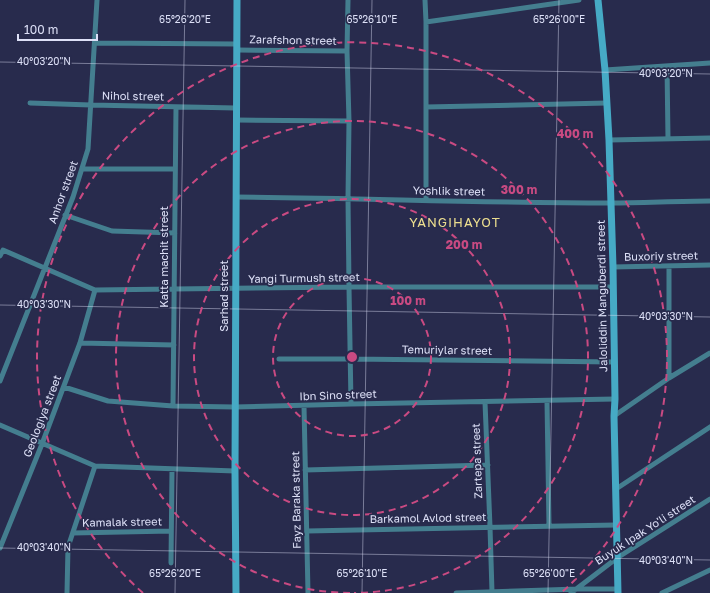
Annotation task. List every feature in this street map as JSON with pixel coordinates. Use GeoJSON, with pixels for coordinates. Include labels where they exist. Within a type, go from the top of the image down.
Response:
{"type":"FeatureCollection","features":[{"type":"Feature","properties":{"kind":"street","name":"Anhor street"},"geometry":{"type":"LineString","coordinates":[[0,380],[73,197],[88,149],[97,0]]}},
{"type":"Feature","properties":{"kind":"street","name":"Sarhad street"},"geometry":{"type":"LineString","coordinates":[[236,593],[234,470],[236,108],[238,47],[237,0]]}},
{"type":"Feature","properties":{"kind":"street"},"geometry":{"type":"LineString","coordinates":[[348,0],[348,198],[351,404]]}},
{"type":"Feature","properties":{"kind":"street"},"geometry":{"type":"LineString","coordinates":[[425,0],[426,200]]}},
{"type":"Feature","properties":{"kind":"street"},"geometry":{"type":"LineString","coordinates":[[426,22],[579,0]]}},
{"type":"Feature","properties":{"kind":"street","name":"Jaloliddin Manguberdi street"},"geometry":{"type":"LineString","coordinates":[[598,0],[605,70],[609,140],[613,267],[614,416],[618,591]]}},
{"type":"Feature","properties":{"kind":"street","name":"Zarafshon street"},"geometry":{"type":"LineString","coordinates":[[95,43],[347,51]]}},
{"type":"Feature","properties":{"kind":"street"},"geometry":{"type":"LineString","coordinates":[[605,70],[710,63]]}},
{"type":"Feature","properties":{"kind":"street"},"geometry":{"type":"LineString","coordinates":[[667,66],[668,139]]}},
{"type":"Feature","properties":{"kind":"street","name":"Nihol street"},"geometry":{"type":"LineString","coordinates":[[30,103],[236,108]]}},
{"type":"Feature","properties":{"kind":"street"},"geometry":{"type":"LineString","coordinates":[[426,107],[607,103]]}},
{"type":"Feature","properties":{"kind":"street","name":"Katta machit street"},"geometry":{"type":"LineString","coordinates":[[173,406],[176,107]]}},
{"type":"Feature","properties":{"kind":"street"},"geometry":{"type":"LineString","coordinates":[[236,120],[349,121]]}},
{"type":"Feature","properties":{"kind":"street"},"geometry":{"type":"LineString","coordinates":[[609,140],[710,138]]}},
{"type":"Feature","properties":{"kind":"street"},"geometry":{"type":"LineString","coordinates":[[82,169],[175,170]]}},
{"type":"Feature","properties":{"kind":"street","name":"Yoshlik street"},"geometry":{"type":"LineString","coordinates":[[236,196],[611,203],[710,201]]}},
{"type":"Feature","properties":{"kind":"street"},"geometry":{"type":"LineString","coordinates":[[65,215],[112,231],[175,233]]}},
{"type":"Feature","properties":{"kind":"street","name":"Yangi Turmush street"},"geometry":{"type":"LineString","coordinates":[[0,256],[3,250],[96,290],[349,287],[613,287]]}},
{"type":"Feature","properties":{"kind":"street","name":"Buxoriy street"},"geometry":{"type":"LineString","coordinates":[[613,267],[710,265]]}},
{"type":"Feature","properties":{"kind":"street"},"geometry":{"type":"LineString","coordinates":[[669,266],[669,378]]}},
{"type":"Feature","properties":{"kind":"street","name":"Geologiya street"},"geometry":{"type":"LineString","coordinates":[[0,548],[64,387],[80,343],[96,290]]}},
{"type":"Feature","properties":{"kind":"street"},"geometry":{"type":"LineString","coordinates":[[80,343],[174,345]]}},
{"type":"Feature","properties":{"kind":"street"},"geometry":{"type":"LineString","coordinates":[[614,416],[669,378],[710,353]]}},
{"type":"Feature","properties":{"kind":"street","name":"Temuriylar street"},"geometry":{"type":"LineString","coordinates":[[279,359],[614,362]]}},
{"type":"Feature","properties":{"kind":"street","name":"Ibn Sino street"},"geometry":{"type":"LineString","coordinates":[[64,387],[108,401],[173,406],[304,406],[615,399]]}},
{"type":"Feature","properties":{"kind":"street"},"geometry":{"type":"LineString","coordinates":[[547,401],[549,525]]}},
{"type":"Feature","properties":{"kind":"street","name":"Zartepa street"},"geometry":{"type":"LineString","coordinates":[[485,402],[492,592]]}},
{"type":"Feature","properties":{"kind":"street","name":"Fayz Baraka street"},"geometry":{"type":"LineString","coordinates":[[304,406],[308,593]]}},
{"type":"Feature","properties":{"kind":"street"},"geometry":{"type":"LineString","coordinates":[[0,425],[96,466],[234,470]]}},
{"type":"Feature","properties":{"kind":"street"},"geometry":{"type":"LineString","coordinates":[[616,489],[710,427]]}},
{"type":"Feature","properties":{"kind":"street"},"geometry":{"type":"LineString","coordinates":[[305,470],[488,465]]}},
{"type":"Feature","properties":{"kind":"street","name":"Kamalak street"},"geometry":{"type":"LineString","coordinates":[[66,593],[68,548],[96,466]]}},
{"type":"Feature","properties":{"kind":"street","name":"Kamalak street"},"geometry":{"type":"LineString","coordinates":[[171,563],[172,469]]}},
{"type":"Feature","properties":{"kind":"street","name":"Buyuk Ipak Yo'li street"},"geometry":{"type":"LineString","coordinates":[[571,593],[617,558],[710,499]]}},
{"type":"Feature","properties":{"kind":"street","name":"Barkamol Avlod street"},"geometry":{"type":"LineString","coordinates":[[307,531],[549,525],[616,525]]}},
{"type":"Feature","properties":{"kind":"street","name":"Kamalak street"},"geometry":{"type":"LineString","coordinates":[[73,533],[171,531]]}},
{"type":"Feature","properties":{"kind":"street"},"geometry":{"type":"LineString","coordinates":[[662,593],[710,570]]}},
{"type":"Feature","properties":{"kind":"street"},"geometry":{"type":"LineString","coordinates":[[456,593],[578,589],[618,591]]}},
{"type":"Feature","properties":{"kind":"district","name":"YANGIHAYOT"},"geometry":{"type":"Point","coordinates":[455,222]}}]}
